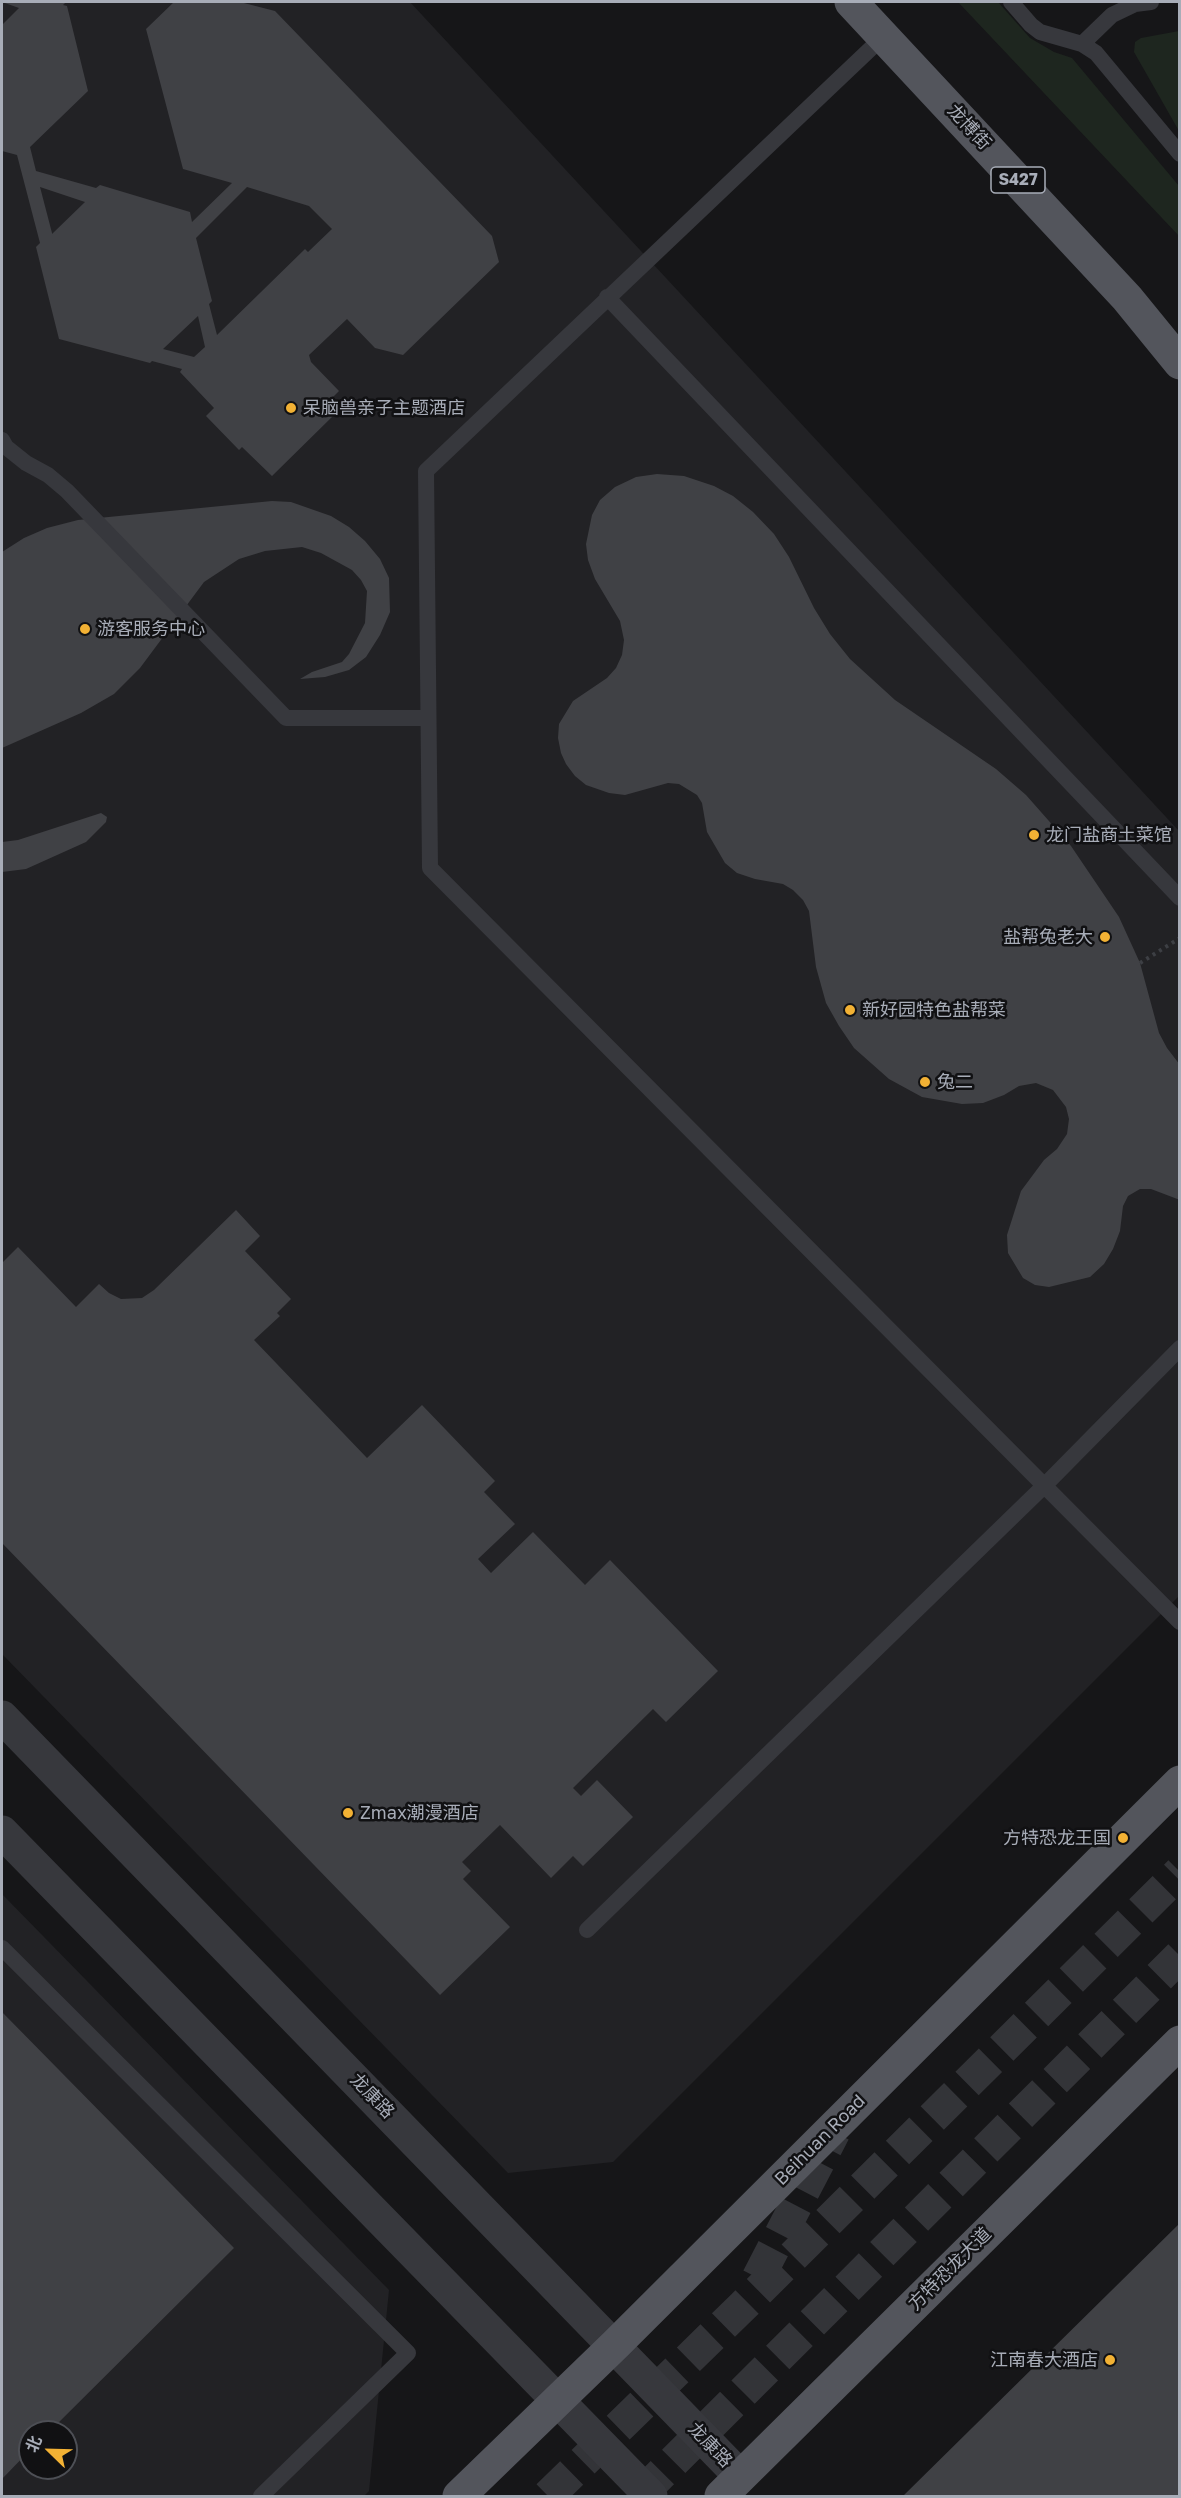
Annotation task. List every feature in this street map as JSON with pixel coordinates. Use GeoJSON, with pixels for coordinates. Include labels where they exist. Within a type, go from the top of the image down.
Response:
{"type":"FeatureCollection","features":[{"type":"Feature","properties":{"kind":"main road","name":"龙博街"},"geometry":{"type":"LineString","coordinates":[[851,2],[1127,298],[1179,363]]}},
{"type":"Feature","properties":{"kind":"main road","name":"Beihuan Road"},"geometry":{"type":"LineString","coordinates":[[459,2496],[615,2345],[1179,1782]]}},
{"type":"Feature","properties":{"kind":"main road","name":"方特恐龙大道"},"geometry":{"type":"LineString","coordinates":[[730,2486],[1179,2043]]}},
{"type":"Feature","properties":{"kind":"street","name":"龙康路"},"geometry":{"type":"LineString","coordinates":[[2,1717],[615,2345],[730,2486]]}},
{"type":"Feature","properties":{"kind":"street"},"geometry":{"type":"LineString","coordinates":[[2,1832],[651,2496]]}},
{"type":"Feature","properties":{"kind":"lane"},"geometry":{"type":"LineString","coordinates":[[1011,2],[1040,32],[1082,44],[1096,53],[1179,154]]}},
{"type":"Feature","properties":{"kind":"lane"},"geometry":{"type":"LineString","coordinates":[[1082,44],[1112,15],[1135,4],[1151,2]]}},
{"type":"Feature","properties":{"kind":"lane"},"geometry":{"type":"LineString","coordinates":[[884,36],[426,471],[430,868],[1179,1622]]}},
{"type":"Feature","properties":{"kind":"lane"},"geometry":{"type":"LineString","coordinates":[[607,297],[1179,898]]}},
{"type":"Feature","properties":{"kind":"lane"},"geometry":{"type":"LineString","coordinates":[[2,440],[6,447],[26,463],[48,475],[67,491],[286,718],[427,718]]}},
{"type":"Feature","properties":{"kind":"lane"},"geometry":{"type":"LineString","coordinates":[[587,1930],[1044,1486],[1179,1348]]}},
{"type":"Feature","properties":{"kind":"lane"},"geometry":{"type":"LineString","coordinates":[[2,1948],[408,2353],[261,2496]]}},
{"type":"Feature","properties":{"kind":"path"},"geometry":{"type":"LineString","coordinates":[[1140,963],[1179,938]]}},
{"type":"Feature","properties":{"kind":"shaded area"},"geometry":{"type":"Polygon","coordinates":[[[2,2],[410,2],[1179,831],[1179,1596],[613,2162],[508,2173],[2,1654],[2,2]]]}},
{"type":"Feature","properties":{"kind":"shaded area"},"geometry":{"type":"Polygon","coordinates":[[[958,2],[998,2],[1030,38],[1054,52],[1072,58],[1179,186],[1179,236],[958,2]]]}},
{"type":"Feature","properties":{"kind":"shaded area"},"geometry":{"type":"Polygon","coordinates":[[[1180,31],[1179,131],[1134,52],[1135,42],[1141,38],[1180,31]]]}},
{"type":"Feature","properties":{"kind":"shaded area"},"geometry":{"type":"Polygon","coordinates":[[[2,1894],[389,2290],[369,2491],[364,2496],[2,2496],[2,1894]]]}},
{"type":"Feature","properties":{"kind":"building"},"geometry":{"type":"Polygon","coordinates":[[[2,2],[66,2],[63,5],[67,6],[88,91],[30,147],[36,171],[96,188],[100,185],[190,212],[192,222],[232,183],[183,169],[146,29],[174,2],[240,2],[275,11],[492,236],[499,262],[403,355],[375,348],[347,319],[309,355],[311,362],[339,391],[325,405],[334,415],[272,476],[242,447],[239,450],[206,416],[214,408],[180,372],[182,369],[59,339],[36,247],[40,243],[17,155],[2,151],[2,25],[19,8],[2,2]],[[40,187],[52,233],[52,234],[85,202],[40,187]],[[247,187],[196,238],[212,301],[209,304],[217,335],[305,249],[308,252],[332,229],[309,206],[247,187]],[[198,316],[163,349],[194,357],[205,347],[198,316]]]}},
{"type":"Feature","properties":{"kind":"building"},"geometry":{"type":"Polygon","coordinates":[[[657,474],[684,476],[714,486],[733,496],[753,512],[774,534],[789,557],[814,608],[830,634],[850,659],[895,700],[996,769],[1026,795],[1071,846],[1119,917],[1140,963],[1159,1033],[1180,1065],[1180,1200],[1151,1189],[1140,1189],[1128,1196],[1123,1206],[1120,1231],[1113,1249],[1104,1264],[1090,1277],[1049,1287],[1035,1285],[1023,1278],[1008,1253],[1007,1235],[1021,1191],[1067,1134],[1069,1119],[1066,1107],[1053,1090],[1036,1083],[1019,1086],[983,1103],[962,1104],[922,1097],[889,1079],[854,1048],[826,1003],[816,967],[809,911],[803,900],[783,884],[737,873],[725,863],[707,832],[702,803],[697,795],[679,784],[668,783],[625,795],[609,793],[586,785],[566,764],[558,738],[559,724],[573,701],[607,678],[616,668],[622,655],[624,640],[620,621],[595,579],[588,560],[586,544],[592,515],[600,500],[615,487],[636,477],[657,474]]]}},
{"type":"Feature","properties":{"kind":"building","name":"游客服务中心"},"geometry":{"type":"Polygon","coordinates":[[[272,501],[291,502],[331,516],[349,527],[365,541],[380,559],[389,578],[390,612],[380,635],[366,657],[349,670],[325,677],[300,679],[312,672],[342,662],[349,654],[365,623],[367,591],[352,570],[321,553],[302,547],[265,551],[239,559],[204,582],[140,668],[114,694],[81,713],[2,748],[2,552],[24,538],[47,528],[78,520],[272,501]]]}},
{"type":"Feature","properties":{"kind":"building"},"geometry":{"type":"Polygon","coordinates":[[[101,813],[107,817],[106,822],[86,842],[26,869],[2,872],[2,842],[18,840],[101,813]]]}},
{"type":"Feature","properties":{"kind":"building"},"geometry":{"type":"Polygon","coordinates":[[[236,1210],[260,1236],[245,1251],[291,1299],[277,1313],[280,1316],[254,1340],[367,1458],[422,1405],[495,1481],[484,1492],[515,1524],[478,1559],[491,1573],[533,1532],[585,1585],[610,1560],[718,1671],[666,1722],[653,1709],[573,1788],[581,1796],[597,1780],[633,1817],[583,1866],[573,1856],[551,1878],[500,1825],[462,1862],[471,1871],[463,1879],[510,1927],[440,1995],[2,1543],[2,1263],[18,1247],[76,1307],[99,1284],[109,1293],[121,1299],[142,1298],[154,1290],[236,1210]]]}},
{"type":"Feature","properties":{"kind":"building"},"geometry":{"type":"Polygon","coordinates":[[[2,2012],[234,2248],[61,2420],[18,2420],[18,2462],[2,2479],[2,2012]]]}},
{"type":"Feature","properties":{"kind":"building","name":"江南春大酒店"},"geometry":{"type":"Polygon","coordinates":[[[1180,2223],[1180,2496],[903,2496],[1180,2223]]]}},
{"type":"Feature","properties":{"kind":"tunnel"},"geometry":{"type":"LineString","coordinates":[[548,2496],[743,2306],[1180,1872]]}},
{"type":"Feature","properties":{"kind":"tunnel"},"geometry":{"type":"LineString","coordinates":[[639,2496],[1180,1956]]}},
{"type":"Feature","properties":{"kind":"tunnel"},"geometry":{"type":"LineString","coordinates":[[758,2278],[834,2132]]}},
{"type":"Feature","properties":{"kind":"place","name":"呆脑兽亲子主题酒店"},"geometry":{"type":"Point","coordinates":[291,408]}},
{"type":"Feature","properties":{"kind":"place","name":"游客服务中心"},"geometry":{"type":"Point","coordinates":[85,629]}},
{"type":"Feature","properties":{"kind":"place","name":"龙门盐商土菜馆"},"geometry":{"type":"Point","coordinates":[1034,835]}},
{"type":"Feature","properties":{"kind":"place","name":"盐帮兔老大"},"geometry":{"type":"Point","coordinates":[1105,937]}},
{"type":"Feature","properties":{"kind":"place","name":"新好园特色盐帮菜"},"geometry":{"type":"Point","coordinates":[850,1010]}},
{"type":"Feature","properties":{"kind":"place","name":"兔二"},"geometry":{"type":"Point","coordinates":[925,1082]}},
{"type":"Feature","properties":{"kind":"place","name":"Zmax潮漫酒店"},"geometry":{"type":"Point","coordinates":[348,1813]}},
{"type":"Feature","properties":{"kind":"place","name":"方特恐龙王国"},"geometry":{"type":"Point","coordinates":[1123,1838]}},
{"type":"Feature","properties":{"kind":"place","name":"江南春大酒店"},"geometry":{"type":"Point","coordinates":[1110,2360]}}]}
